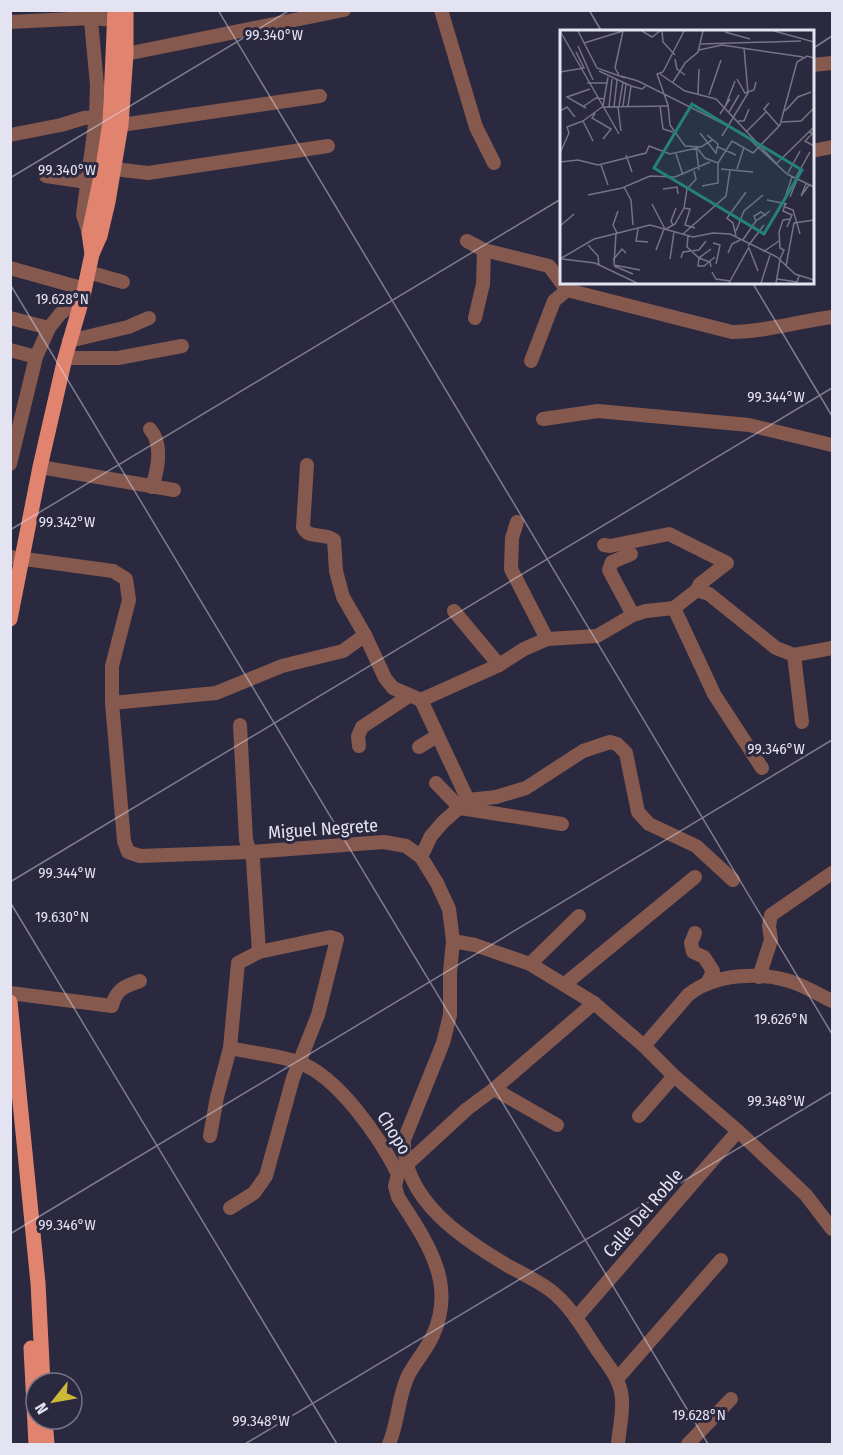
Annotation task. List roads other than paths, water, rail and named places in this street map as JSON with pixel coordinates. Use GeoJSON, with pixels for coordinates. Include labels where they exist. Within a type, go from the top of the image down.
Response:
{"type":"FeatureCollection","features":[{"type":"Feature","properties":{"kind":"main road"},"geometry":{"type":"LineString","coordinates":[[10,619],[16,557],[40,467],[69,341],[84,292],[92,254],[100,236],[114,169],[109,121],[126,54],[119,14]]}},
{"type":"Feature","properties":{"kind":"main road"},"geometry":{"type":"LineString","coordinates":[[92,254],[89,233],[103,167],[119,14]]}},
{"type":"Feature","properties":{"kind":"main road"},"geometry":{"type":"LineString","coordinates":[[10,1002],[42,1371]]}},
{"type":"Feature","properties":{"kind":"main road"},"geometry":{"type":"LineString","coordinates":[[10,1094],[33,1284],[36,1444]]}},
{"type":"Feature","properties":{"kind":"street"},"geometry":{"type":"LineString","coordinates":[[126,54],[345,10]]}},
{"type":"Feature","properties":{"kind":"street"},"geometry":{"type":"LineString","coordinates":[[441,10],[476,127],[494,163]]}},
{"type":"Feature","properties":{"kind":"street"},"geometry":{"type":"LineString","coordinates":[[10,22],[90,14],[119,14]]}},
{"type":"Feature","properties":{"kind":"street"},"geometry":{"type":"LineString","coordinates":[[89,233],[83,215],[87,182],[109,121],[97,85],[90,14]]}},
{"type":"Feature","properties":{"kind":"street"},"geometry":{"type":"LineString","coordinates":[[813,65],[832,63]]}},
{"type":"Feature","properties":{"kind":"street"},"geometry":{"type":"LineString","coordinates":[[10,135],[84,118],[109,121],[320,96]]}},
{"type":"Feature","properties":{"kind":"street"},"geometry":{"type":"LineString","coordinates":[[114,169],[148,173],[328,146]]}},
{"type":"Feature","properties":{"kind":"street"},"geometry":{"type":"LineString","coordinates":[[813,151],[832,147]]}},
{"type":"Feature","properties":{"kind":"street"},"geometry":{"type":"LineString","coordinates":[[46,176],[87,182]]}},
{"type":"Feature","properties":{"kind":"street"},"geometry":{"type":"LineString","coordinates":[[467,242],[484,250],[549,266],[560,281]]}},
{"type":"Feature","properties":{"kind":"street"},"geometry":{"type":"LineString","coordinates":[[475,318],[483,284],[484,250]]}},
{"type":"Feature","properties":{"kind":"street"},"geometry":{"type":"LineString","coordinates":[[10,268],[84,292],[60,314],[49,328],[36,357],[10,464]]}},
{"type":"Feature","properties":{"kind":"street"},"geometry":{"type":"LineString","coordinates":[[88,272],[123,282]]}},
{"type":"Feature","properties":{"kind":"street"},"geometry":{"type":"LineString","coordinates":[[562,284],[567,290],[732,332],[754,332],[832,317]]}},
{"type":"Feature","properties":{"kind":"street"},"geometry":{"type":"LineString","coordinates":[[531,361],[554,300],[567,290]]}},
{"type":"Feature","properties":{"kind":"street"},"geometry":{"type":"LineString","coordinates":[[10,318],[49,328]]}},
{"type":"Feature","properties":{"kind":"street"},"geometry":{"type":"LineString","coordinates":[[69,341],[128,327],[149,318]]}},
{"type":"Feature","properties":{"kind":"street"},"geometry":{"type":"LineString","coordinates":[[65,358],[118,358],[182,346]]}},
{"type":"Feature","properties":{"kind":"street"},"geometry":{"type":"LineString","coordinates":[[10,350],[36,357]]}},
{"type":"Feature","properties":{"kind":"street"},"geometry":{"type":"LineString","coordinates":[[543,419],[598,411],[748,425],[832,445]]}},
{"type":"Feature","properties":{"kind":"street"},"geometry":{"type":"LineString","coordinates":[[150,429],[156,436],[158,444],[157,473],[152,487]]}},
{"type":"Feature","properties":{"kind":"street"},"geometry":{"type":"LineString","coordinates":[[307,465],[304,531],[308,534],[331,537],[334,540],[336,572],[343,597],[366,635],[385,678],[393,688],[415,698],[437,735],[464,804]]}},
{"type":"Feature","properties":{"kind":"street"},"geometry":{"type":"LineString","coordinates":[[40,467],[174,490]]}},
{"type":"Feature","properties":{"kind":"street"},"geometry":{"type":"LineString","coordinates":[[517,522],[512,538],[511,569],[547,639]]}},
{"type":"Feature","properties":{"kind":"street"},"geometry":{"type":"LineString","coordinates":[[359,746],[358,735],[362,726],[415,698],[499,665],[524,649],[547,639],[597,636],[633,615],[674,608],[727,563],[669,534],[610,546],[604,545]]}},
{"type":"Feature","properties":{"kind":"street"},"geometry":{"type":"LineString","coordinates":[[631,554],[612,562],[609,570],[633,615]]}},
{"type":"Feature","properties":{"kind":"street","name":"Miguel Negrete"},"geometry":{"type":"LineString","coordinates":[[16,557],[113,571],[126,579],[129,600],[112,666],[112,703],[124,841],[128,852],[140,856],[250,852],[384,842],[406,846],[421,857]]}},
{"type":"Feature","properties":{"kind":"street"},"geometry":{"type":"LineString","coordinates":[[697,590],[709,594],[776,648],[794,655],[832,648]]}},
{"type":"Feature","properties":{"kind":"street"},"geometry":{"type":"LineString","coordinates":[[674,608],[714,694],[762,768]]}},
{"type":"Feature","properties":{"kind":"street"},"geometry":{"type":"LineString","coordinates":[[454,611],[499,665]]}},
{"type":"Feature","properties":{"kind":"street"},"geometry":{"type":"LineString","coordinates":[[112,703],[216,693],[282,666],[343,651],[366,635]]}},
{"type":"Feature","properties":{"kind":"street"},"geometry":{"type":"LineString","coordinates":[[794,655],[802,722]]}},
{"type":"Feature","properties":{"kind":"street"},"geometry":{"type":"LineString","coordinates":[[240,725],[246,840],[253,860],[259,952]]}},
{"type":"Feature","properties":{"kind":"street"},"geometry":{"type":"LineString","coordinates":[[419,747],[437,735]]}},
{"type":"Feature","properties":{"kind":"street"},"geometry":{"type":"LineString","coordinates":[[618,1444],[622,1398],[617,1379],[576,1318],[550,1290],[465,1238],[443,1220],[425,1200],[415,1184],[404,1152],[404,1140],[443,1043],[450,1015],[453,941],[449,909],[421,857],[431,836],[464,804],[526,788],[583,751],[610,742],[617,744],[626,753],[638,812],[649,825],[696,846],[733,880]]}},
{"type":"Feature","properties":{"kind":"street"},"geometry":{"type":"LineString","coordinates":[[436,783],[464,804],[562,824]]}},
{"type":"Feature","properties":{"kind":"street"},"geometry":{"type":"LineString","coordinates":[[759,977],[771,940],[769,926],[771,915],[832,873]]}},
{"type":"Feature","properties":{"kind":"street"},"geometry":{"type":"LineString","coordinates":[[565,984],[695,877]]}},
{"type":"Feature","properties":{"kind":"street"},"geometry":{"type":"LineString","coordinates":[[530,964],[579,916]]}},
{"type":"Feature","properties":{"kind":"street"},"geometry":{"type":"LineString","coordinates":[[695,933],[691,943],[693,952],[704,957],[713,970],[707,984]]}},
{"type":"Feature","properties":{"kind":"street"},"geometry":{"type":"LineString","coordinates":[[210,1136],[216,1097],[230,1048],[238,963],[259,952],[330,937],[337,939],[318,1015],[293,1078],[266,1176],[254,1193],[230,1208]]}},
{"type":"Feature","properties":{"kind":"street"},"geometry":{"type":"LineString","coordinates":[[453,941],[475,945],[530,964],[594,1003],[806,1195],[832,1229]]}},
{"type":"Feature","properties":{"kind":"street"},"geometry":{"type":"LineString","coordinates":[[644,1046],[688,995],[697,988],[735,977],[781,979],[795,983],[832,1001]]}},
{"type":"Feature","properties":{"kind":"street"},"geometry":{"type":"LineString","coordinates":[[10,993],[112,1006],[114,997],[121,987],[140,981]]}},
{"type":"Feature","properties":{"kind":"street"},"geometry":{"type":"LineString","coordinates":[[398,1174],[467,1109],[494,1089],[594,1003]]}},
{"type":"Feature","properties":{"kind":"street","name":"Chopo"},"geometry":{"type":"LineString","coordinates":[[230,1048],[299,1062],[318,1074],[366,1121],[383,1145],[398,1174],[395,1186],[398,1197],[422,1233],[432,1254],[442,1279],[440,1321],[402,1389],[393,1443]]}},
{"type":"Feature","properties":{"kind":"street"},"geometry":{"type":"LineString","coordinates":[[639,1116],[674,1076]]}},
{"type":"Feature","properties":{"kind":"street"},"geometry":{"type":"LineString","coordinates":[[494,1089],[556,1125]]}},
{"type":"Feature","properties":{"kind":"street","name":"Calle Del Roble"},"geometry":{"type":"LineString","coordinates":[[576,1318],[738,1131]]}},
{"type":"Feature","properties":{"kind":"street"},"geometry":{"type":"LineString","coordinates":[[617,1379],[721,1260]]}},
{"type":"Feature","properties":{"kind":"street"},"geometry":{"type":"LineString","coordinates":[[694,1443],[731,1398]]}}]}
